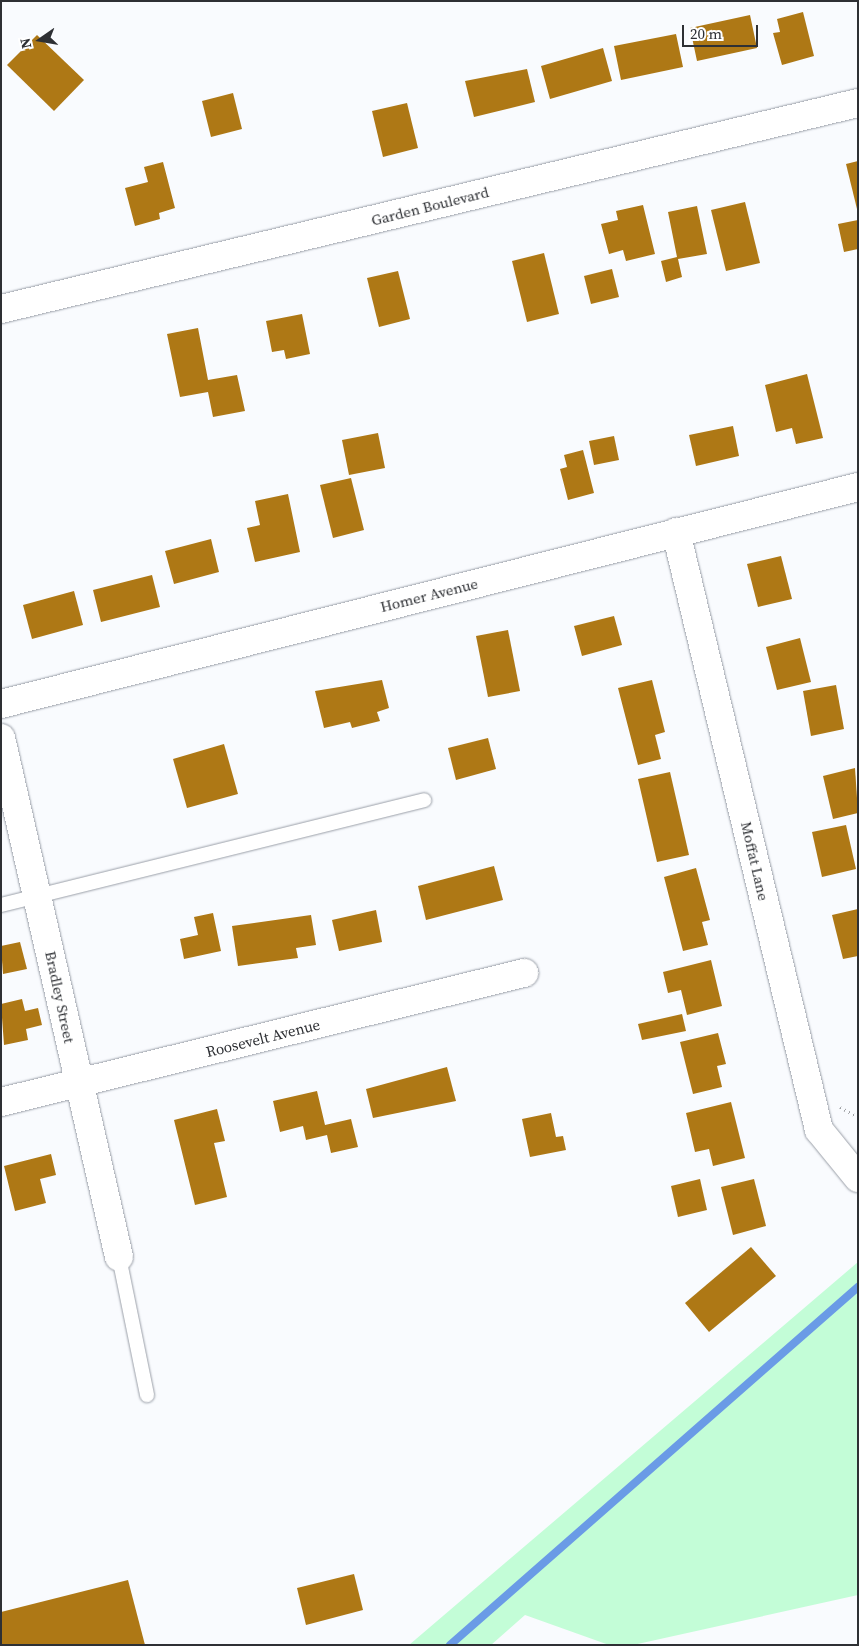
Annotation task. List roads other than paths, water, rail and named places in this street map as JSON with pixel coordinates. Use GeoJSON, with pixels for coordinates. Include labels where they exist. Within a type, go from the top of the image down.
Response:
{"type":"FeatureCollection","features":[{"type":"Feature","properties":{"kind":"street","name":"Garden Boulevard"},"geometry":{"type":"LineString","coordinates":[[1,309],[858,103]]}},
{"type":"Feature","properties":{"kind":"street","name":"Homer Avenue"},"geometry":{"type":"LineString","coordinates":[[1,704],[858,487]]}},
{"type":"Feature","properties":{"kind":"street","name":"Moffat Lane"},"geometry":{"type":"LineString","coordinates":[[676,532],[819,1130],[858,1178]]}},
{"type":"Feature","properties":{"kind":"street","name":"Bradley Street"},"geometry":{"type":"LineString","coordinates":[[1,738],[119,1257]]}},
{"type":"Feature","properties":{"kind":"street","name":"Roosevelt Avenue"},"geometry":{"type":"LineString","coordinates":[[1,1102],[524,973]]}},
{"type":"Feature","properties":{"kind":"lane"},"geometry":{"type":"LineString","coordinates":[[1,904],[424,800]]}},
{"type":"Feature","properties":{"kind":"lane"},"geometry":{"type":"LineString","coordinates":[[119,1257],[147,1395]]}},
{"type":"Feature","properties":{"kind":"waterway"},"geometry":{"type":"LineString","coordinates":[[450,1645],[858,1287]]}}]}
